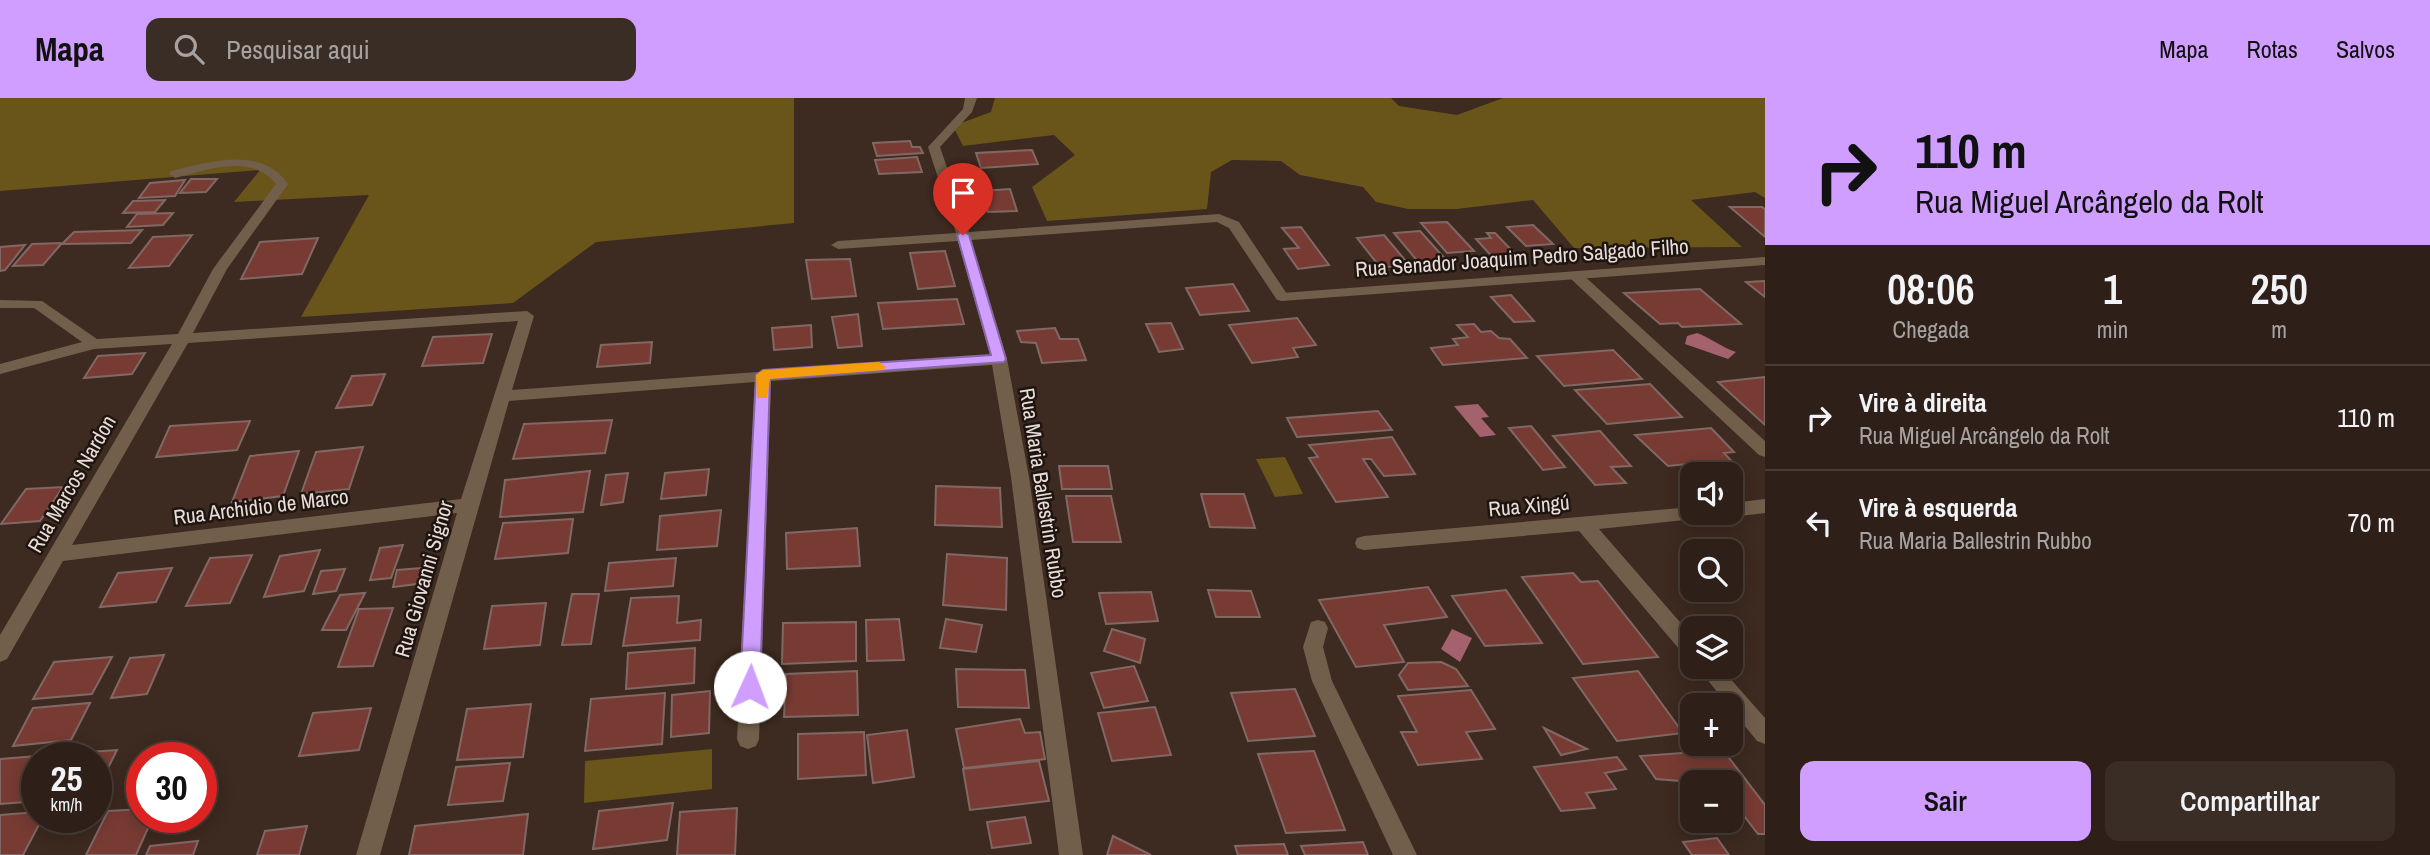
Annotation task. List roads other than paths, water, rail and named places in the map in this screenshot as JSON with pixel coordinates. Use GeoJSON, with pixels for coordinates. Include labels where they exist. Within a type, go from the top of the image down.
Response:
{"type":"FeatureCollection","features":[{"type":"Feature","properties":{"kind":"street","name":"Rua Maria Ballestrin Rubbo"},"geometry":{"type":"LineString","coordinates":[[971,98],[968,110],[933,147],[963,235],[999,359],[1020,477],[1072,855]]}},
{"type":"Feature","properties":{"kind":"street","name":"Rua Marcos Nardon"},"geometry":{"type":"LineString","coordinates":[[0,653],[183,338],[220,269],[282,184],[271,170],[242,163],[214,165],[175,174]]}},
{"type":"Feature","properties":{"kind":"street","name":"Rua Senador Joaquim Pedro Salgado Filho"},"geometry":{"type":"LineString","coordinates":[[963,235],[1219,218],[1234,225],[1282,297],[1765,261]]}},
{"type":"Feature","properties":{"kind":"street"},"geometry":{"type":"LineString","coordinates":[[838,245],[963,235]]}},
{"type":"Feature","properties":{"kind":"street"},"geometry":{"type":"LineString","coordinates":[[1576,276],[1765,451]]}},
{"type":"Feature","properties":{"kind":"street"},"geometry":{"type":"LineString","coordinates":[[0,304],[37,304],[94,344]]}},
{"type":"Feature","properties":{"kind":"street","name":"Rua Giovanni Signor"},"geometry":{"type":"LineString","coordinates":[[183,338],[527,316],[468,505],[368,855]]}},
{"type":"Feature","properties":{"kind":"street"},"geometry":{"type":"LineString","coordinates":[[0,369],[94,344],[183,338]]}},
{"type":"Feature","properties":{"kind":"street"},"geometry":{"type":"LineString","coordinates":[[502,396],[999,359]]}},
{"type":"Feature","properties":{"kind":"street"},"geometry":{"type":"LineString","coordinates":[[748,739],[763,375]]}},
{"type":"Feature","properties":{"kind":"street","name":"Rua Archidio de Marco"},"geometry":{"type":"LineString","coordinates":[[59,554],[468,505]]}},
{"type":"Feature","properties":{"kind":"street"},"geometry":{"type":"LineString","coordinates":[[1743,509],[1765,506]]}},
{"type":"Feature","properties":{"kind":"street","name":"Rua Xingú"},"geometry":{"type":"LineString","coordinates":[[1364,543],[1680,515]]}},
{"type":"Feature","properties":{"kind":"street"},"geometry":{"type":"LineString","coordinates":[[1584,524],[1680,636]]}},
{"type":"Feature","properties":{"kind":"street"},"geometry":{"type":"LineString","coordinates":[[1318,628],[1313,647],[1322,681],[1405,855]]}},
{"type":"Feature","properties":{"kind":"street"},"geometry":{"type":"LineString","coordinates":[[1717,679],[1765,734]]}}]}
